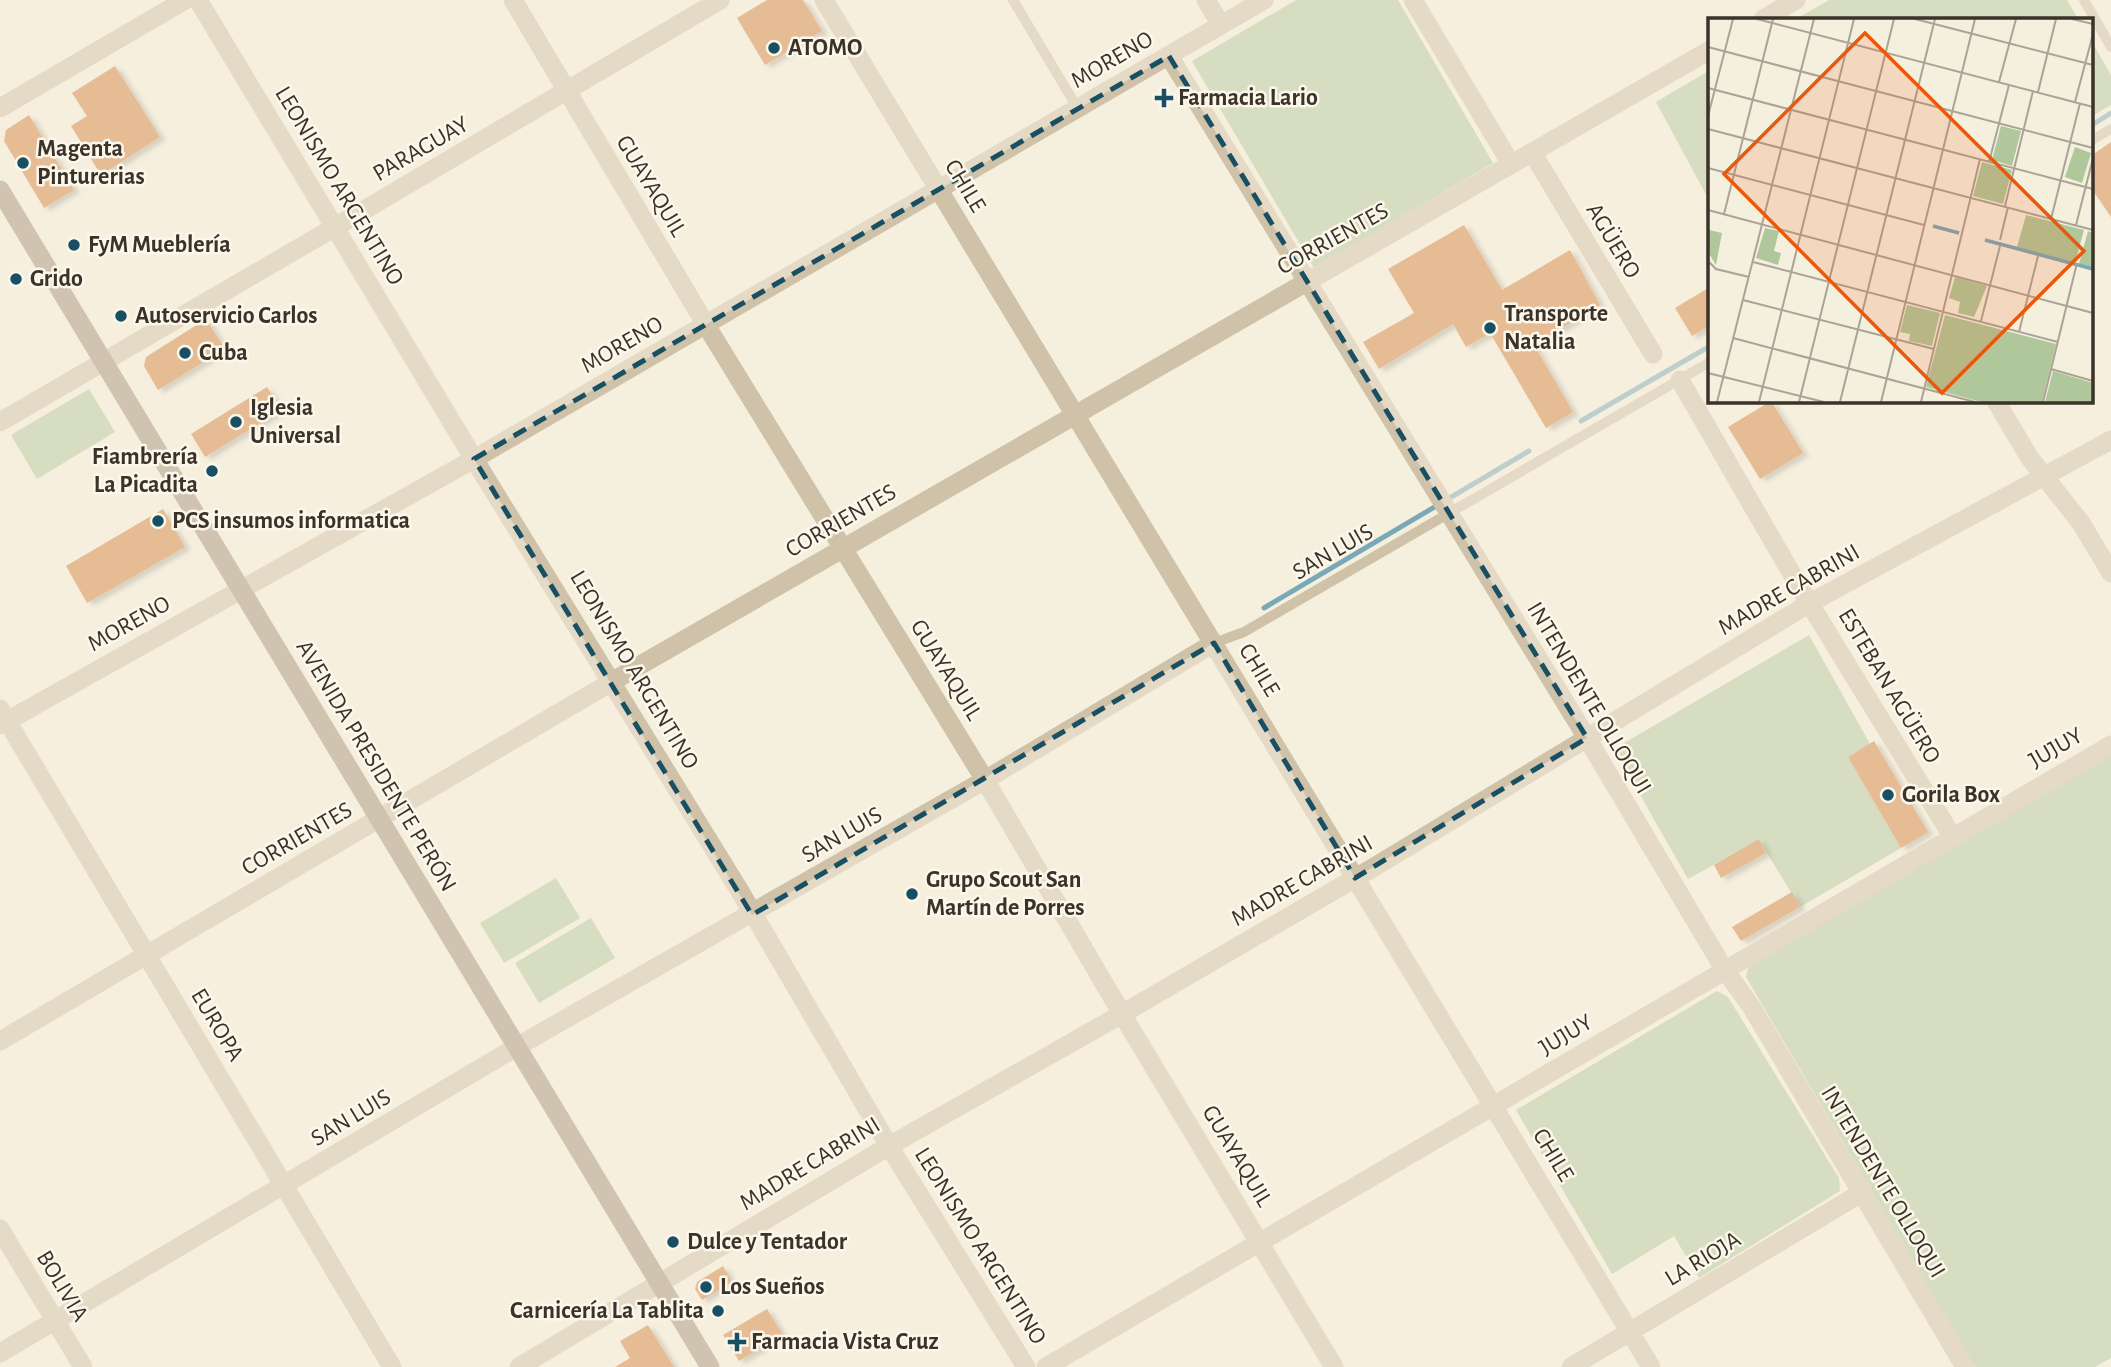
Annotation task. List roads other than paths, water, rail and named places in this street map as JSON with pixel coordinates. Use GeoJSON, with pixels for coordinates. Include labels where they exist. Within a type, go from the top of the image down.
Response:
{"type":"FeatureCollection","features":[{"type":"Feature","properties":{"kind":"main road","name":"AVENIDA PRESIDENTE PERÓN"},"geometry":{"type":"LineString","coordinates":[[0,190],[710,1367]]}},
{"type":"Feature","properties":{"kind":"street"},"geometry":{"type":"LineString","coordinates":[[0,108],[185,0]]}},
{"type":"Feature","properties":{"kind":"street","name":"LEONISMO ARGENTINO"},"geometry":{"type":"LineString","coordinates":[[198,0],[474,459],[612,682],[889,1146],[1026,1367]]}},
{"type":"Feature","properties":{"kind":"street","name":"GUAYAQUIL"},"geometry":{"type":"LineString","coordinates":[[513,0],[706,325],[985,780],[1334,1367]]}},
{"type":"Feature","properties":{"kind":"street","name":"PARAGUAY"},"geometry":{"type":"LineString","coordinates":[[0,422],[720,0]]}},
{"type":"Feature","properties":{"kind":"street","name":"CHILE"},"geometry":{"type":"LineString","coordinates":[[824,0],[1651,1367]]}},
{"type":"Feature","properties":{"kind":"street"},"geometry":{"type":"LineString","coordinates":[[1206,0],[1221,25]]}},
{"type":"Feature","properties":{"kind":"street","name":"MORENO"},"geometry":{"type":"LineString","coordinates":[[2,718],[474,459],[1264,0]]}},
{"type":"Feature","properties":{"kind":"street"},"geometry":{"type":"LineString","coordinates":[[1413,0],[1511,164]]}},
{"type":"Feature","properties":{"kind":"street"},"geometry":{"type":"LineString","coordinates":[[1765,18],[1796,0]]}},
{"type":"Feature","properties":{"kind":"street","name":"CORRIENTES"},"geometry":{"type":"LineString","coordinates":[[0,1041],[612,682],[1708,51]]}},
{"type":"Feature","properties":{"kind":"street","name":"INTENDENTE OLLOQUI"},"geometry":{"type":"LineString","coordinates":[[1169,56],[1587,738],[1724,970],[1751,1006],[1965,1367]]}},
{"type":"Feature","properties":{"kind":"street","name":"AGÜERO"},"geometry":{"type":"LineString","coordinates":[[1532,152],[1653,354]]}},
{"type":"Feature","properties":{"kind":"street","name":"ESTEBAN AGÜERO"},"geometry":{"type":"LineString","coordinates":[[1680,380],[1810,603],[1952,836]]}},
{"type":"Feature","properties":{"kind":"street"},"geometry":{"type":"LineString","coordinates":[[1997,402],[2025,450],[2081,523],[2111,573]]}},
{"type":"Feature","properties":{"kind":"street","name":"MADRE CABRINI"},"geometry":{"type":"LineString","coordinates":[[519,1367],[889,1146],[1355,878],[1810,603],[2111,440]]}},
{"type":"Feature","properties":{"kind":"street","name":"SAN LUIS"},"geometry":{"type":"LineString","coordinates":[[0,1353],[518,1046],[752,915],[1214,643]]}},
{"type":"Feature","properties":{"kind":"street","name":"EUROPA"},"geometry":{"type":"LineString","coordinates":[[2,718],[392,1367]]}},
{"type":"Feature","properties":{"kind":"street","name":"JUJUY"},"geometry":{"type":"LineString","coordinates":[[1046,1367],[2111,745]]}},
{"type":"Feature","properties":{"kind":"street","name":"LA RIOJA"},"geometry":{"type":"LineString","coordinates":[[1571,1367],[1861,1193]]}},
{"type":"Feature","properties":{"kind":"street","name":"BOLIVIA"},"geometry":{"type":"LineString","coordinates":[[0,1229],[83,1367]]}},
{"type":"Feature","properties":{"kind":"lane"},"geometry":{"type":"LineString","coordinates":[[1013,0],[1078,108]]}},
{"type":"Feature","properties":{"kind":"lane"},"geometry":{"type":"LineString","coordinates":[[2084,0],[2111,47]]}},
{"type":"Feature","properties":{"kind":"lane"},"geometry":{"type":"LineString","coordinates":[[2094,139],[2111,129]]}},
{"type":"Feature","properties":{"kind":"lane","name":"SAN LUIS"},"geometry":{"type":"LineString","coordinates":[[1214,643],[1244,632],[1708,363]]}},
{"type":"Feature","properties":{"kind":"waterway"},"geometry":{"type":"LineString","coordinates":[[2094,124],[2111,113]]}},
{"type":"Feature","properties":{"kind":"waterway"},"geometry":{"type":"LineString","coordinates":[[1581,421],[1708,347]]}},
{"type":"Feature","properties":{"kind":"waterway"},"geometry":{"type":"LineString","coordinates":[[1264,608],[1529,451]]}},
{"type":"Feature","properties":{"kind":"place","name":"ATOMO"},"geometry":{"type":"Point","coordinates":[774,48]}},
{"type":"Feature","properties":{"kind":"place","name":"Farmacia Lario"},"geometry":{"type":"Point","coordinates":[1164,98]}},
{"type":"Feature","properties":{"kind":"place","name":"Magenta Pinturerias"},"geometry":{"type":"Point","coordinates":[23,163]}},
{"type":"Feature","properties":{"kind":"place","name":"FyM Mueblería"},"geometry":{"type":"Point","coordinates":[74,245]}},
{"type":"Feature","properties":{"kind":"place","name":"Grido"},"geometry":{"type":"Point","coordinates":[16,279]}},
{"type":"Feature","properties":{"kind":"place","name":"Autoservicio Carlos"},"geometry":{"type":"Point","coordinates":[121,316]}},
{"type":"Feature","properties":{"kind":"place","name":"Transporte Natalia"},"geometry":{"type":"Point","coordinates":[1490,328]}},
{"type":"Feature","properties":{"kind":"place","name":"Cuba"},"geometry":{"type":"Point","coordinates":[185,353]}},
{"type":"Feature","properties":{"kind":"place","name":"Iglesia Universal"},"geometry":{"type":"Point","coordinates":[236,422]}},
{"type":"Feature","properties":{"kind":"place","name":"Fiambrería La Picadita"},"geometry":{"type":"Point","coordinates":[212,471]}},
{"type":"Feature","properties":{"kind":"place","name":"PCS insumos informatica"},"geometry":{"type":"Point","coordinates":[158,521]}},
{"type":"Feature","properties":{"kind":"place","name":"Gorila Box"},"geometry":{"type":"Point","coordinates":[1888,795]}},
{"type":"Feature","properties":{"kind":"place","name":"Grupo Scout San Martín de Porres"},"geometry":{"type":"Point","coordinates":[912,894]}},
{"type":"Feature","properties":{"kind":"place","name":"Dulce y Tentador"},"geometry":{"type":"Point","coordinates":[673,1242]}},
{"type":"Feature","properties":{"kind":"place","name":"Los Sueños"},"geometry":{"type":"Point","coordinates":[706,1287]}},
{"type":"Feature","properties":{"kind":"place","name":"Carnicería La Tablita"},"geometry":{"type":"Point","coordinates":[718,1311]}},
{"type":"Feature","properties":{"kind":"place","name":"Farmacia Vista Cruz"},"geometry":{"type":"Point","coordinates":[737,1342]}}]}
